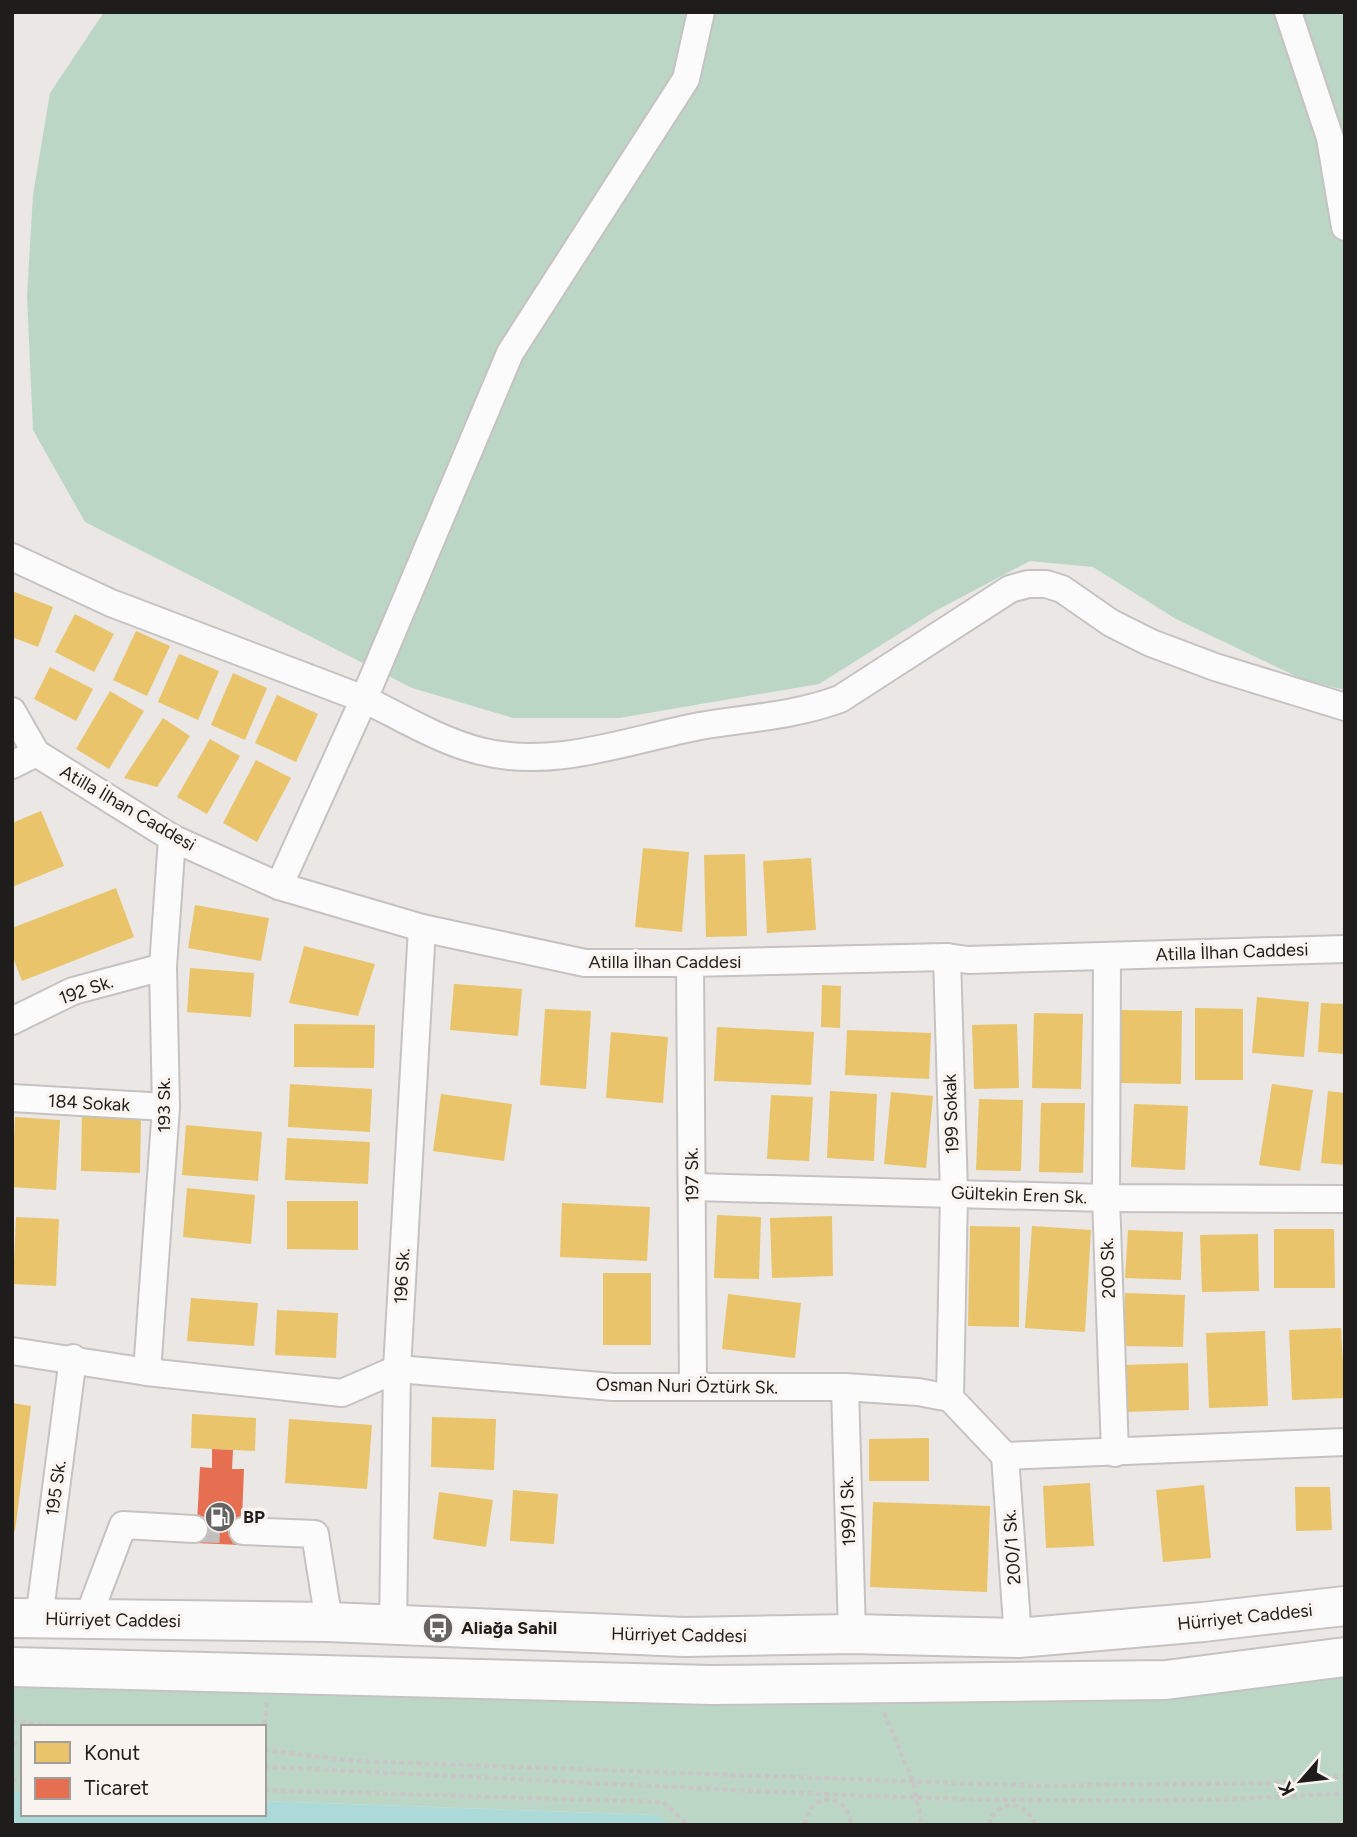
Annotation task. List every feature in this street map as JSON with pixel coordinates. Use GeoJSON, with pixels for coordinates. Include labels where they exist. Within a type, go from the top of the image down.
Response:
{"type":"FeatureCollection","features":[{"type":"Feature","properties":{"kind":"highway","name":"Hürriyet Caddesi"},"geometry":{"type":"LineString","coordinates":[[25,1618],[329,1622],[685,1637],[852,1634],[1018,1638],[1203,1622],[1345,1605]]}},
{"type":"Feature","properties":{"kind":"highway"},"geometry":{"type":"LineString","coordinates":[[12,1667],[738,1685],[1166,1680],[1345,1657]]}},
{"type":"Feature","properties":{"kind":"street"},"geometry":{"type":"LineString","coordinates":[[279,886],[364,699],[510,353],[686,79],[701,12]]}},
{"type":"Feature","properties":{"kind":"street"},"geometry":{"type":"LineString","coordinates":[[1288,12],[1330,138],[1345,227]]}},
{"type":"Feature","properties":{"kind":"street"},"geometry":{"type":"LineString","coordinates":[[12,557],[111,603],[364,699],[461,745],[482,752],[534,757],[612,748],[695,727],[815,709],[851,692],[1010,589],[1028,584],[1046,584],[1062,589],[1111,622],[1151,643],[1215,667],[1345,707]]}},
{"type":"Feature","properties":{"kind":"street","name":"Atilla İlhan Caddesi"},"geometry":{"type":"LineString","coordinates":[[12,711],[36,753],[172,838],[279,886],[422,929],[585,962],[690,963],[947,957],[968,960],[1345,949]]}},
{"type":"Feature","properties":{"kind":"street"},"geometry":{"type":"LineString","coordinates":[[12,765],[36,753]]}},
{"type":"Feature","properties":{"kind":"street","name":"193 Sk."},"geometry":{"type":"LineString","coordinates":[[147,1371],[166,1107],[163,967],[172,838]]}},
{"type":"Feature","properties":{"kind":"street","name":"196 Sk."},"geometry":{"type":"LineString","coordinates":[[393,1624],[397,1369],[422,929]]}},
{"type":"Feature","properties":{"kind":"street","name":"200 Sk."},"geometry":{"type":"LineString","coordinates":[[1107,956],[1106,1198],[1115,1453]]}},
{"type":"Feature","properties":{"kind":"street","name":"199 Sokak"},"geometry":{"type":"LineString","coordinates":[[947,957],[954,1193],[950,1398]]}},
{"type":"Feature","properties":{"kind":"street","name":"197 Sk."},"geometry":{"type":"LineString","coordinates":[[690,963],[693,1387]]}},
{"type":"Feature","properties":{"kind":"street","name":"192 Sk."},"geometry":{"type":"LineString","coordinates":[[12,1021],[73,991],[163,967]]}},
{"type":"Feature","properties":{"kind":"street","name":"184 Sokak"},"geometry":{"type":"LineString","coordinates":[[12,1098],[166,1107]]}},
{"type":"Feature","properties":{"kind":"street","name":"Gültekin Eren Sk."},"geometry":{"type":"LineString","coordinates":[[693,1188],[1106,1198],[1345,1199]]}},
{"type":"Feature","properties":{"kind":"street","name":"Osman Nuri Öztürk Sk."},"geometry":{"type":"LineString","coordinates":[[12,1351],[147,1371],[342,1393],[397,1369],[613,1387],[845,1387],[918,1392],[950,1398]]}},
{"type":"Feature","properties":{"kind":"street","name":"195 Sk."},"geometry":{"type":"LineString","coordinates":[[25,1618],[73,1358]]}},
{"type":"Feature","properties":{"kind":"street","name":"199/1 Sk."},"geometry":{"type":"LineString","coordinates":[[845,1387],[852,1634]]}},
{"type":"Feature","properties":{"kind":"street"},"geometry":{"type":"LineString","coordinates":[[950,1398],[1005,1456],[1345,1443]]}},
{"type":"Feature","properties":{"kind":"street","name":"200/1 Sk."},"geometry":{"type":"LineString","coordinates":[[1005,1456],[1018,1638]]}},
{"type":"Feature","properties":{"kind":"street"},"geometry":{"type":"LineString","coordinates":[[87,1620],[123,1525],[194,1528]]}},
{"type":"Feature","properties":{"kind":"street"},"geometry":{"type":"LineString","coordinates":[[243,1531],[315,1534],[329,1622]]}},
{"type":"Feature","properties":{"kind":"path"},"geometry":{"type":"LineString","coordinates":[[265,1725],[267,1702]]}},
{"type":"Feature","properties":{"kind":"path"},"geometry":{"type":"LineString","coordinates":[[883,1712],[913,1781],[922,1825]]}},
{"type":"Feature","properties":{"kind":"path"},"geometry":{"type":"LineString","coordinates":[[12,1721],[44,1725]]}},
{"type":"Feature","properties":{"kind":"path"},"geometry":{"type":"LineString","coordinates":[[266,1751],[354,1761],[1040,1786],[1267,1783],[1345,1776]]}},
{"type":"Feature","properties":{"kind":"path"},"geometry":{"type":"LineString","coordinates":[[266,1767],[828,1797],[1014,1803],[1257,1799],[1345,1793]]}},
{"type":"Feature","properties":{"kind":"path"},"geometry":{"type":"LineString","coordinates":[[266,1790],[663,1802],[688,1825]]}},
{"type":"Feature","properties":{"kind":"path"},"geometry":{"type":"LineString","coordinates":[[828,1797],[848,1810],[851,1825],[859,1825]]}},
{"type":"Feature","properties":{"kind":"path"},"geometry":{"type":"LineString","coordinates":[[805,1825],[809,1810],[814,1804],[828,1797]]}},
{"type":"Feature","properties":{"kind":"path"},"geometry":{"type":"LineString","coordinates":[[989,1825],[993,1814],[999,1808],[1014,1803],[1028,1811],[1035,1825]]}},
{"type":"Feature","properties":{"kind":"path"},"geometry":{"type":"LineString","coordinates":[[1318,1825],[1345,1824]]}},
{"type":"Feature","properties":{"kind":"green space"},"geometry":{"type":"Polygon","coordinates":[[[104,12],[1345,12],[1345,690],[1306,681],[1176,619],[1093,567],[1030,561],[937,610],[819,684],[619,718],[513,718],[412,688],[85,522],[33,430],[27,296],[33,195],[50,93],[104,12]]]}},
{"type":"Feature","properties":{"kind":"green space"},"geometry":{"type":"Polygon","coordinates":[[[1345,1657],[1345,1825],[669,1825],[656,1815],[266,1801],[266,1725],[21,1725],[21,1792],[12,1792],[12,1667],[711,1685],[1345,1657]]]}},
{"type":"Feature","properties":{"kind":"water"},"geometry":{"type":"Polygon","coordinates":[[[12,1792],[21,1792],[21,1816],[266,1816],[266,1801],[657,1815],[669,1825],[12,1825],[12,1792]]]}},
{"type":"Feature","properties":{"kind":"building: Konut"},"geometry":{"type":"Polygon","coordinates":[[[12,591],[53,607],[38,647],[12,637],[12,591]]]}},
{"type":"Feature","properties":{"kind":"building: Konut"},"geometry":{"type":"Polygon","coordinates":[[[75,614],[114,634],[94,672],[55,652],[75,614]]]}},
{"type":"Feature","properties":{"kind":"building: Konut"},"geometry":{"type":"Polygon","coordinates":[[[136,631],[170,646],[147,696],[113,680],[136,631]]]}},
{"type":"Feature","properties":{"kind":"building: Konut"},"geometry":{"type":"Polygon","coordinates":[[[179,654],[219,671],[198,720],[158,702],[179,654]]]}},
{"type":"Feature","properties":{"kind":"building: Konut"},"geometry":{"type":"Polygon","coordinates":[[[50,667],[93,689],[76,721],[34,699],[50,667]]]}},
{"type":"Feature","properties":{"kind":"building: Konut"},"geometry":{"type":"Polygon","coordinates":[[[233,673],[267,688],[245,740],[211,725],[233,673]]]}},
{"type":"Feature","properties":{"kind":"building: Konut"},"geometry":{"type":"Polygon","coordinates":[[[110,691],[144,711],[109,769],[76,749],[110,691]]]}},
{"type":"Feature","properties":{"kind":"building: Konut"},"geometry":{"type":"Polygon","coordinates":[[[277,695],[318,714],[296,762],[255,743],[277,695]]]}},
{"type":"Feature","properties":{"kind":"building: Konut"},"geometry":{"type":"Polygon","coordinates":[[[163,718],[190,736],[157,787],[124,778],[163,718]]]}},
{"type":"Feature","properties":{"kind":"building: Konut"},"geometry":{"type":"Polygon","coordinates":[[[210,739],[240,756],[207,814],[177,797],[210,739]]]}},
{"type":"Feature","properties":{"kind":"building: Konut"},"geometry":{"type":"Polygon","coordinates":[[[256,760],[291,778],[257,842],[223,823],[256,760]]]}},
{"type":"Feature","properties":{"kind":"building: Konut"},"geometry":{"type":"Polygon","coordinates":[[[41,811],[64,866],[12,887],[12,823],[41,811]]]}},
{"type":"Feature","properties":{"kind":"building: Konut"},"geometry":{"type":"Polygon","coordinates":[[[643,848],[689,852],[682,932],[635,927],[643,848]]]}},
{"type":"Feature","properties":{"kind":"building: Konut"},"geometry":{"type":"Polygon","coordinates":[[[745,854],[747,936],[706,937],[704,855],[745,854]]]}},
{"type":"Feature","properties":{"kind":"building: Konut"},"geometry":{"type":"Polygon","coordinates":[[[811,858],[816,930],[767,933],[763,861],[811,858]]]}},
{"type":"Feature","properties":{"kind":"building: Konut"},"geometry":{"type":"Polygon","coordinates":[[[116,888],[134,937],[22,981],[12,955],[12,928],[116,888]]]}},
{"type":"Feature","properties":{"kind":"building: Konut"},"geometry":{"type":"Polygon","coordinates":[[[195,905],[269,918],[261,961],[188,948],[195,905]]]}},
{"type":"Feature","properties":{"kind":"building: Konut"},"geometry":{"type":"Polygon","coordinates":[[[304,946],[375,964],[358,1016],[289,1003],[304,946]]]}},
{"type":"Feature","properties":{"kind":"building: Konut"},"geometry":{"type":"Polygon","coordinates":[[[190,968],[254,973],[251,1017],[187,1012],[190,968]]]}},
{"type":"Feature","properties":{"kind":"building: Konut"},"geometry":{"type":"Polygon","coordinates":[[[454,984],[522,989],[518,1036],[450,1030],[454,984]]]}},
{"type":"Feature","properties":{"kind":"building: Konut"},"geometry":{"type":"Polygon","coordinates":[[[822,985],[841,986],[840,1028],[821,1027],[822,985]]]}},
{"type":"Feature","properties":{"kind":"building: Konut"},"geometry":{"type":"Polygon","coordinates":[[[1257,997],[1309,1002],[1304,1057],[1252,1053],[1257,997]]]}},
{"type":"Feature","properties":{"kind":"building: Konut"},"geometry":{"type":"Polygon","coordinates":[[[1321,1003],[1345,1004],[1345,1054],[1318,1052],[1321,1003]]]}},
{"type":"Feature","properties":{"kind":"building: Konut"},"geometry":{"type":"Polygon","coordinates":[[[1195,1008],[1243,1009],[1243,1080],[1195,1080],[1195,1008]]]}},
{"type":"Feature","properties":{"kind":"building: Konut"},"geometry":{"type":"Polygon","coordinates":[[[545,1009],[591,1011],[586,1089],[540,1085],[545,1009]]]}},
{"type":"Feature","properties":{"kind":"building: Konut"},"geometry":{"type":"Polygon","coordinates":[[[1121,1010],[1182,1011],[1181,1084],[1120,1083],[1121,1010]]]}},
{"type":"Feature","properties":{"kind":"building: Konut"},"geometry":{"type":"Polygon","coordinates":[[[1034,1013],[1083,1014],[1081,1089],[1032,1088],[1034,1013]]]}},
{"type":"Feature","properties":{"kind":"building: Konut"},"geometry":{"type":"Polygon","coordinates":[[[294,1024],[375,1025],[374,1068],[294,1067],[294,1024]]]}},
{"type":"Feature","properties":{"kind":"building: Konut"},"geometry":{"type":"Polygon","coordinates":[[[1017,1024],[1019,1088],[974,1089],[972,1025],[1017,1024]]]}},
{"type":"Feature","properties":{"kind":"building: Konut"},"geometry":{"type":"Polygon","coordinates":[[[717,1027],[814,1032],[811,1085],[714,1081],[717,1027]]]}},
{"type":"Feature","properties":{"kind":"building: Konut"},"geometry":{"type":"Polygon","coordinates":[[[847,1030],[931,1033],[929,1079],[845,1075],[847,1030]]]}},
{"type":"Feature","properties":{"kind":"building: Konut"},"geometry":{"type":"Polygon","coordinates":[[[611,1032],[668,1037],[663,1103],[606,1098],[611,1032]]]}},
{"type":"Feature","properties":{"kind":"building: Konut"},"geometry":{"type":"Polygon","coordinates":[[[290,1084],[372,1089],[370,1132],[288,1127],[290,1084]]]}},
{"type":"Feature","properties":{"kind":"building: Konut"},"geometry":{"type":"Polygon","coordinates":[[[1272,1084],[1313,1090],[1300,1171],[1259,1165],[1272,1084]]]}},
{"type":"Feature","properties":{"kind":"building: Konut"},"geometry":{"type":"Polygon","coordinates":[[[830,1091],[877,1094],[874,1161],[827,1158],[830,1091]]]}},
{"type":"Feature","properties":{"kind":"building: Konut"},"geometry":{"type":"Polygon","coordinates":[[[1328,1091],[1345,1093],[1345,1165],[1321,1163],[1328,1091]]]}},
{"type":"Feature","properties":{"kind":"building: Konut"},"geometry":{"type":"Polygon","coordinates":[[[891,1092],[933,1096],[926,1168],[884,1164],[891,1092]]]}},
{"type":"Feature","properties":{"kind":"building: Konut"},"geometry":{"type":"Polygon","coordinates":[[[441,1094],[512,1104],[504,1161],[433,1151],[441,1094]]]}},
{"type":"Feature","properties":{"kind":"building: Konut"},"geometry":{"type":"Polygon","coordinates":[[[771,1095],[813,1097],[809,1161],[767,1159],[771,1095]]]}},
{"type":"Feature","properties":{"kind":"building: Konut"},"geometry":{"type":"Polygon","coordinates":[[[979,1099],[1023,1100],[1021,1171],[976,1170],[979,1099]]]}},
{"type":"Feature","properties":{"kind":"building: Konut"},"geometry":{"type":"Polygon","coordinates":[[[1041,1103],[1085,1103],[1083,1173],[1039,1172],[1041,1103]]]}},
{"type":"Feature","properties":{"kind":"building: Konut"},"geometry":{"type":"Polygon","coordinates":[[[1134,1104],[1188,1106],[1185,1170],[1131,1167],[1134,1104]]]}},
{"type":"Feature","properties":{"kind":"building: Konut"},"geometry":{"type":"Polygon","coordinates":[[[82,1112],[141,1114],[140,1173],[81,1171],[82,1112]]]}},
{"type":"Feature","properties":{"kind":"building: Konut"},"geometry":{"type":"Polygon","coordinates":[[[15,1117],[60,1120],[56,1190],[12,1187],[15,1117]]]}},
{"type":"Feature","properties":{"kind":"building: Konut"},"geometry":{"type":"Polygon","coordinates":[[[186,1125],[262,1132],[258,1181],[182,1175],[186,1125]]]}},
{"type":"Feature","properties":{"kind":"building: Konut"},"geometry":{"type":"Polygon","coordinates":[[[287,1138],[370,1142],[368,1184],[285,1180],[287,1138]]]}},
{"type":"Feature","properties":{"kind":"building: Konut"},"geometry":{"type":"Polygon","coordinates":[[[187,1188],[255,1195],[251,1244],[183,1237],[187,1188]]]}},
{"type":"Feature","properties":{"kind":"building: Konut"},"geometry":{"type":"Polygon","coordinates":[[[287,1201],[358,1201],[358,1250],[287,1249],[287,1201]]]}},
{"type":"Feature","properties":{"kind":"building: Konut"},"geometry":{"type":"Polygon","coordinates":[[[562,1203],[650,1207],[647,1261],[560,1257],[562,1203]]]}},
{"type":"Feature","properties":{"kind":"building: Konut"},"geometry":{"type":"Polygon","coordinates":[[[717,1215],[761,1217],[759,1279],[714,1278],[717,1215]]]}},
{"type":"Feature","properties":{"kind":"building: Konut"},"geometry":{"type":"Polygon","coordinates":[[[832,1216],[833,1276],[772,1278],[770,1218],[832,1216]]]}},
{"type":"Feature","properties":{"kind":"building: Konut"},"geometry":{"type":"Polygon","coordinates":[[[16,1217],[59,1219],[56,1286],[13,1284],[16,1217]]]}},
{"type":"Feature","properties":{"kind":"building: Konut"},"geometry":{"type":"Polygon","coordinates":[[[970,1226],[1020,1227],[1019,1327],[968,1326],[970,1226]]]}},
{"type":"Feature","properties":{"kind":"building: Konut"},"geometry":{"type":"Polygon","coordinates":[[[1032,1226],[1091,1230],[1085,1332],[1025,1328],[1032,1226]]]}},
{"type":"Feature","properties":{"kind":"building: Konut"},"geometry":{"type":"Polygon","coordinates":[[[1274,1229],[1334,1229],[1335,1288],[1274,1288],[1274,1229]]]}},
{"type":"Feature","properties":{"kind":"building: Konut"},"geometry":{"type":"Polygon","coordinates":[[[1128,1230],[1183,1232],[1181,1280],[1125,1278],[1128,1230]]]}},
{"type":"Feature","properties":{"kind":"building: Konut"},"geometry":{"type":"Polygon","coordinates":[[[1258,1234],[1259,1291],[1202,1292],[1200,1235],[1258,1234]]]}},
{"type":"Feature","properties":{"kind":"building: Konut"},"geometry":{"type":"Polygon","coordinates":[[[603,1273],[651,1273],[651,1345],[603,1345],[603,1273]]]}},
{"type":"Feature","properties":{"kind":"building: Konut"},"geometry":{"type":"Polygon","coordinates":[[[1125,1293],[1185,1295],[1183,1347],[1124,1346],[1125,1293]]]}},
{"type":"Feature","properties":{"kind":"building: Konut"},"geometry":{"type":"Polygon","coordinates":[[[728,1294],[801,1303],[795,1358],[722,1349],[728,1294]]]}},
{"type":"Feature","properties":{"kind":"building: Konut"},"geometry":{"type":"Polygon","coordinates":[[[191,1298],[258,1303],[254,1346],[187,1341],[191,1298]]]}},
{"type":"Feature","properties":{"kind":"building: Konut"},"geometry":{"type":"Polygon","coordinates":[[[277,1310],[338,1313],[336,1358],[275,1355],[277,1310]]]}},
{"type":"Feature","properties":{"kind":"building: Konut"},"geometry":{"type":"Polygon","coordinates":[[[1341,1328],[1345,1398],[1292,1400],[1289,1330],[1341,1328]]]}},
{"type":"Feature","properties":{"kind":"building: Konut"},"geometry":{"type":"Polygon","coordinates":[[[1265,1331],[1268,1406],[1209,1408],[1206,1333],[1265,1331]]]}},
{"type":"Feature","properties":{"kind":"building: Konut"},"geometry":{"type":"Polygon","coordinates":[[[1188,1363],[1189,1410],[1124,1412],[1122,1365],[1188,1363]]]}},
{"type":"Feature","properties":{"kind":"building: Konut"},"geometry":{"type":"Polygon","coordinates":[[[12,1403],[31,1406],[15,1531],[12,1530],[12,1403]]]}},
{"type":"Feature","properties":{"kind":"building: Konut"},"geometry":{"type":"Polygon","coordinates":[[[192,1414],[256,1418],[255,1451],[191,1448],[192,1414]]]}},
{"type":"Feature","properties":{"kind":"building: Konut"},"geometry":{"type":"Polygon","coordinates":[[[432,1417],[496,1419],[494,1470],[431,1467],[432,1417]]]}},
{"type":"Feature","properties":{"kind":"building: Konut"},"geometry":{"type":"Polygon","coordinates":[[[289,1419],[372,1425],[367,1489],[285,1483],[289,1419]]]}},
{"type":"Feature","properties":{"kind":"building: Konut"},"geometry":{"type":"Polygon","coordinates":[[[929,1438],[929,1481],[869,1481],[869,1439],[929,1438]]]}},
{"type":"Feature","properties":{"kind":"building: Konut"},"geometry":{"type":"Polygon","coordinates":[[[1090,1483],[1094,1546],[1046,1548],[1043,1486],[1090,1483]]]}},
{"type":"Feature","properties":{"kind":"building: Konut"},"geometry":{"type":"Polygon","coordinates":[[[1204,1485],[1211,1558],[1163,1562],[1156,1490],[1204,1485]]]}},
{"type":"Feature","properties":{"kind":"building: Konut"},"geometry":{"type":"Polygon","coordinates":[[[1295,1487],[1330,1487],[1332,1530],[1296,1531],[1295,1487]]]}},
{"type":"Feature","properties":{"kind":"building: Konut"},"geometry":{"type":"Polygon","coordinates":[[[513,1490],[558,1494],[554,1544],[510,1541],[513,1490]]]}},
{"type":"Feature","properties":{"kind":"building: Konut"},"geometry":{"type":"Polygon","coordinates":[[[439,1492],[493,1500],[486,1547],[433,1539],[439,1492]]]}},
{"type":"Feature","properties":{"kind":"building: Konut"},"geometry":{"type":"Polygon","coordinates":[[[873,1502],[990,1506],[987,1592],[870,1587],[873,1502]]]}},
{"type":"Feature","properties":{"kind":"building: Ticaret"},"geometry":{"type":"Polygon","coordinates":[[[212,1449],[233,1450],[232,1469],[244,1469],[241,1545],[196,1543],[200,1467],[212,1468],[212,1449]]]}},
{"type":"Feature","properties":{"kind":"tunnel"},"geometry":{"type":"LineString","coordinates":[[194,1529],[243,1531]]}},
{"type":"Feature","properties":{"kind":"place","name":"BP"},"geometry":{"type":"Point","coordinates":[220,1517]}},
{"type":"Feature","properties":{"kind":"place","name":"Aliağa Sahil"},"geometry":{"type":"Point","coordinates":[438,1628]}}]}
